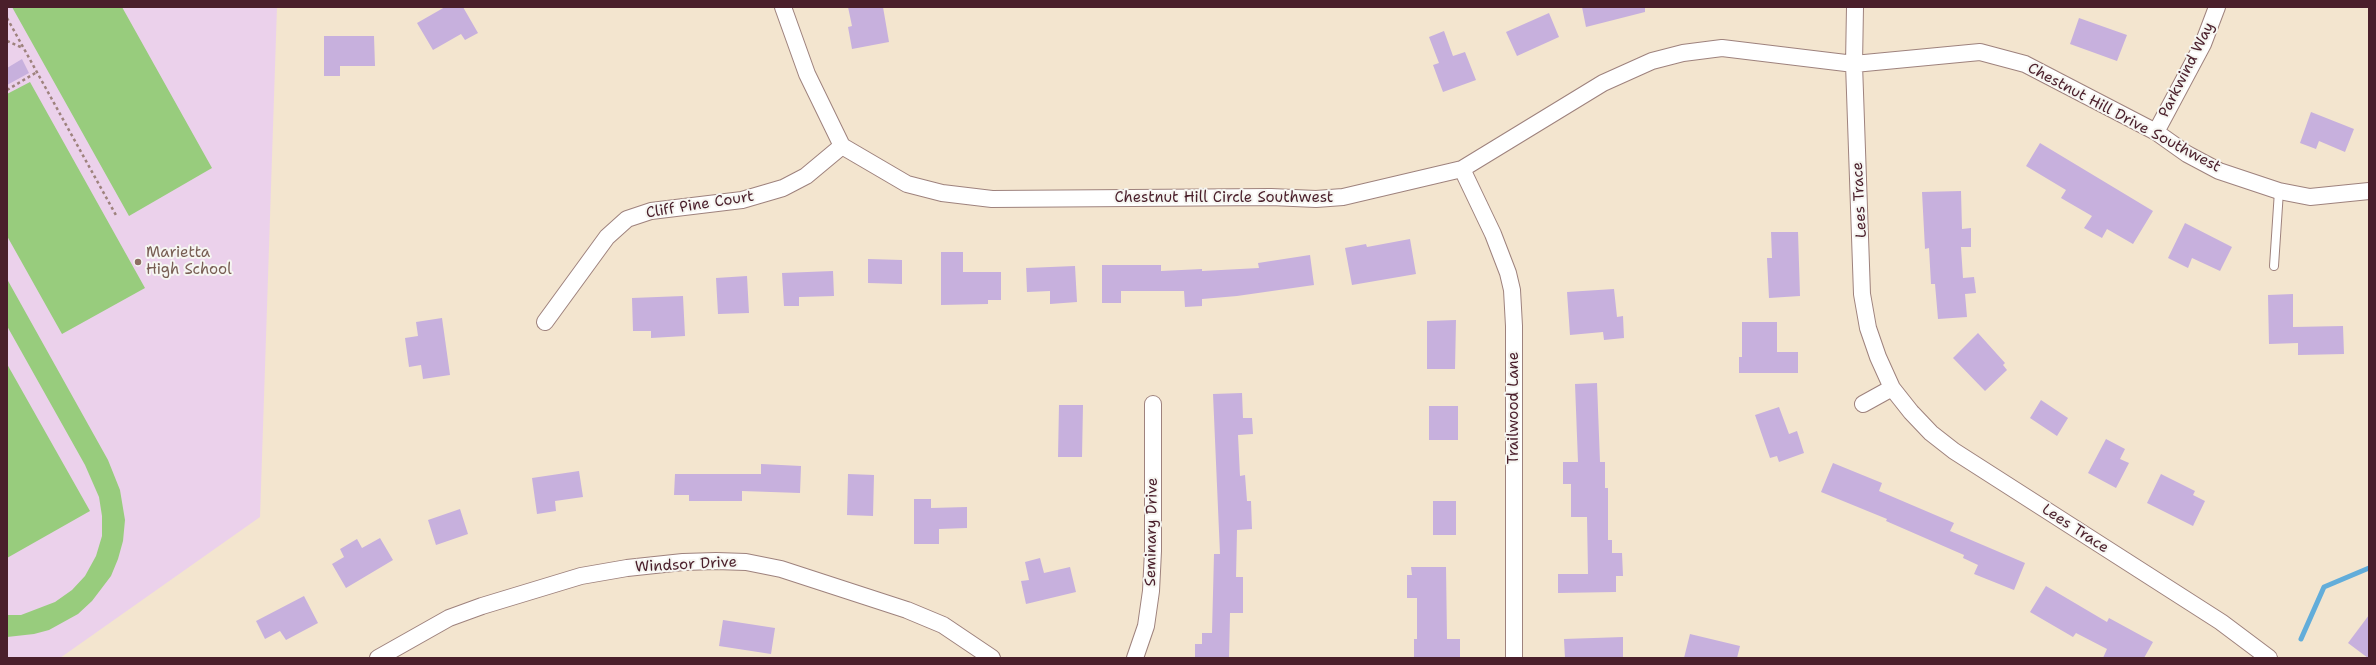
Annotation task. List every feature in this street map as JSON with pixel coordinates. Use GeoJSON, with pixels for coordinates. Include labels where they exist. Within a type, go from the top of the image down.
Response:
{"type":"FeatureCollection","features":[{"type":"Feature","properties":{"kind":"street"},"geometry":{"type":"LineString","coordinates":[[783,7],[807,74],[842,146]]}},
{"type":"Feature","properties":{"kind":"street","name":"Lees Trace"},"geometry":{"type":"LineString","coordinates":[[1855,7],[1854,64],[1862,294],[1868,328],[1878,357],[1892,388],[1911,412],[1931,433],[1954,451],[2221,622],[2269,658]]}},
{"type":"Feature","properties":{"kind":"street","name":"Parkwind Way"},"geometry":{"type":"LineString","coordinates":[[2156,132],[2203,44],[2217,7]]}},
{"type":"Feature","properties":{"kind":"street","name":"Chestnut Hill Circle Southwest"},"geometry":{"type":"LineString","coordinates":[[842,146],[907,184],[942,193],[992,199],[1271,196],[1316,199],[1343,197],[1462,169],[1603,83],[1652,61],[1683,53],[1722,48],[1854,64]]}},
{"type":"Feature","properties":{"kind":"street","name":"Chestnut Hill Drive Southwest"},"geometry":{"type":"LineString","coordinates":[[1854,64],[1980,52],[2025,64],[2156,132],[2187,154],[2219,171],[2279,192],[2310,197],[2369,191]]}},
{"type":"Feature","properties":{"kind":"street","name":"Cliff Pine Court"},"geometry":{"type":"LineString","coordinates":[[545,322],[607,237],[626,219],[651,211],[742,200],[783,188],[806,176],[842,146]]}},
{"type":"Feature","properties":{"kind":"street","name":"Trailwood Lane"},"geometry":{"type":"LineString","coordinates":[[1462,169],[1493,234],[1508,273],[1512,290],[1514,326],[1514,658]]}},
{"type":"Feature","properties":{"kind":"street"},"geometry":{"type":"LineString","coordinates":[[1863,404],[1892,388]]}},
{"type":"Feature","properties":{"kind":"street","name":"Seminary Drive"},"geometry":{"type":"LineString","coordinates":[[1135,658],[1146,626],[1151,591],[1154,551],[1153,404]]}},
{"type":"Feature","properties":{"kind":"street","name":"Windsor Drive"},"geometry":{"type":"LineString","coordinates":[[378,658],[449,618],[482,606],[581,576],[635,567],[716,561],[746,562],[781,570],[907,610],[943,625],[992,658]]}},
{"type":"Feature","properties":{"kind":"lane"},"geometry":{"type":"LineString","coordinates":[[2274,266],[2279,192]]}},
{"type":"Feature","properties":{"kind":"path"},"geometry":{"type":"LineString","coordinates":[[7,18],[118,217]]}},
{"type":"Feature","properties":{"kind":"path"},"geometry":{"type":"LineString","coordinates":[[7,41],[24,49]]}},
{"type":"Feature","properties":{"kind":"path"},"geometry":{"type":"LineString","coordinates":[[7,90],[37,72]]}},
{"type":"Feature","properties":{"kind":"shaded area","name":"Marietta High School"},"geometry":{"type":"Polygon","coordinates":[[[7,7],[277,7],[260,517],[60,658],[7,658],[7,7]]]}},
{"type":"Feature","properties":{"kind":"green space"},"geometry":{"type":"Polygon","coordinates":[[[12,7],[122,7],[212,168],[129,216],[12,7]]]}},
{"type":"Feature","properties":{"kind":"green space"},"geometry":{"type":"Polygon","coordinates":[[[30,82],[145,288],[62,334],[7,236],[7,94],[30,82]]]}},
{"type":"Feature","properties":{"kind":"green space"},"geometry":{"type":"Polygon","coordinates":[[[7,279],[108,460],[120,490],[125,520],[123,541],[118,559],[111,576],[92,601],[78,614],[49,630],[34,634],[7,637],[7,615],[21,615],[55,602],[72,590],[85,576],[96,556],[102,536],[102,516],[99,497],[85,465],[7,326],[7,279]]]}},
{"type":"Feature","properties":{"kind":"green space"},"geometry":{"type":"Polygon","coordinates":[[[7,364],[90,511],[7,558],[7,364]]]}},
{"type":"Feature","properties":{"kind":"building"},"geometry":{"type":"Polygon","coordinates":[[[445,7],[463,7],[478,33],[465,40],[461,34],[433,50],[417,23],[445,7]]]}},
{"type":"Feature","properties":{"kind":"building"},"geometry":{"type":"Polygon","coordinates":[[[848,7],[883,7],[889,42],[852,49],[848,27],[852,26],[848,7]]]}},
{"type":"Feature","properties":{"kind":"building"},"geometry":{"type":"Polygon","coordinates":[[[1582,7],[1645,7],[1645,12],[1586,27],[1582,7]]]}},
{"type":"Feature","properties":{"kind":"building"},"geometry":{"type":"Polygon","coordinates":[[[1549,13],[1559,37],[1517,56],[1506,32],[1549,13]]]}},
{"type":"Feature","properties":{"kind":"building"},"geometry":{"type":"Polygon","coordinates":[[[2079,18],[2127,35],[2117,61],[2070,44],[2079,18]]]}},
{"type":"Feature","properties":{"kind":"building"},"geometry":{"type":"Polygon","coordinates":[[[1444,31],[1453,56],[1465,52],[1476,80],[1443,92],[1433,65],[1439,63],[1429,37],[1444,31]]]}},
{"type":"Feature","properties":{"kind":"building"},"geometry":{"type":"Polygon","coordinates":[[[324,36],[374,36],[375,66],[340,66],[340,76],[324,76],[324,36]]]}},
{"type":"Feature","properties":{"kind":"building"},"geometry":{"type":"Polygon","coordinates":[[[22,59],[29,73],[7,85],[7,68],[22,59]]]}},
{"type":"Feature","properties":{"kind":"building"},"geometry":{"type":"Polygon","coordinates":[[[2311,112],[2354,129],[2345,152],[2319,141],[2316,149],[2300,143],[2311,112]]]}},
{"type":"Feature","properties":{"kind":"building"},"geometry":{"type":"Polygon","coordinates":[[[2040,143],[2153,211],[2133,244],[2107,229],[2102,238],[2084,228],[2092,216],[2061,198],[2066,190],[2026,166],[2040,143]]]}},
{"type":"Feature","properties":{"kind":"building"},"geometry":{"type":"Polygon","coordinates":[[[1961,191],[1962,229],[1971,228],[1971,247],[1961,247],[1963,278],[1974,277],[1976,293],[1965,294],[1967,317],[1938,319],[1935,284],[1931,284],[1929,248],[1925,249],[1922,192],[1961,191]]]}},
{"type":"Feature","properties":{"kind":"building"},"geometry":{"type":"Polygon","coordinates":[[[2185,223],[2232,247],[2220,271],[2192,258],[2188,268],[2168,258],[2185,223]]]}},
{"type":"Feature","properties":{"kind":"building"},"geometry":{"type":"Polygon","coordinates":[[[1771,232],[1798,232],[1800,296],[1769,298],[1767,258],[1772,258],[1771,232]]]}},
{"type":"Feature","properties":{"kind":"building"},"geometry":{"type":"Polygon","coordinates":[[[1410,239],[1416,274],[1352,285],[1345,248],[1366,244],[1367,247],[1410,239]]]}},
{"type":"Feature","properties":{"kind":"building"},"geometry":{"type":"Polygon","coordinates":[[[941,252],[963,252],[963,272],[1001,272],[1001,300],[988,300],[988,304],[941,305],[941,252]]]}},
{"type":"Feature","properties":{"kind":"building"},"geometry":{"type":"Polygon","coordinates":[[[1310,255],[1314,285],[1237,296],[1202,299],[1202,306],[1185,307],[1184,291],[1121,291],[1121,303],[1102,303],[1102,265],[1161,265],[1161,271],[1202,269],[1202,271],[1259,268],[1258,263],[1310,255]]]}},
{"type":"Feature","properties":{"kind":"building"},"geometry":{"type":"Polygon","coordinates":[[[868,259],[902,260],[902,284],[868,283],[868,259]]]}},
{"type":"Feature","properties":{"kind":"building"},"geometry":{"type":"Polygon","coordinates":[[[1075,266],[1077,302],[1050,304],[1050,291],[1027,292],[1026,268],[1075,266]]]}},
{"type":"Feature","properties":{"kind":"building"},"geometry":{"type":"Polygon","coordinates":[[[833,271],[834,296],[799,297],[799,306],[784,306],[782,273],[833,271]]]}},
{"type":"Feature","properties":{"kind":"building"},"geometry":{"type":"Polygon","coordinates":[[[747,276],[749,313],[718,314],[716,278],[747,276]]]}},
{"type":"Feature","properties":{"kind":"building"},"geometry":{"type":"Polygon","coordinates":[[[1614,289],[1617,317],[1623,316],[1624,338],[1604,340],[1603,332],[1570,335],[1567,292],[1614,289]]]}},
{"type":"Feature","properties":{"kind":"building"},"geometry":{"type":"Polygon","coordinates":[[[2293,294],[2293,327],[2343,326],[2344,354],[2298,355],[2298,343],[2269,344],[2268,295],[2293,294]]]}},
{"type":"Feature","properties":{"kind":"building"},"geometry":{"type":"Polygon","coordinates":[[[683,296],[685,336],[651,338],[651,331],[633,331],[632,298],[683,296]]]}},
{"type":"Feature","properties":{"kind":"building"},"geometry":{"type":"Polygon","coordinates":[[[442,318],[450,375],[423,379],[421,365],[409,367],[405,338],[418,336],[416,322],[442,318]]]}},
{"type":"Feature","properties":{"kind":"building"},"geometry":{"type":"Polygon","coordinates":[[[1456,320],[1455,369],[1427,369],[1427,321],[1456,320]]]}},
{"type":"Feature","properties":{"kind":"building"},"geometry":{"type":"Polygon","coordinates":[[[1742,322],[1777,322],[1777,352],[1798,352],[1798,373],[1739,373],[1739,357],[1742,357],[1742,322]]]}},
{"type":"Feature","properties":{"kind":"building"},"geometry":{"type":"Polygon","coordinates":[[[1978,333],[2005,363],[2003,365],[2007,370],[1985,391],[1953,358],[1978,333]]]}},
{"type":"Feature","properties":{"kind":"building"},"geometry":{"type":"Polygon","coordinates":[[[1597,383],[1600,462],[1605,462],[1605,488],[1608,488],[1608,540],[1612,540],[1612,553],[1622,553],[1623,576],[1616,576],[1616,592],[1558,593],[1558,574],[1588,574],[1587,517],[1571,517],[1571,484],[1563,484],[1563,462],[1578,462],[1575,384],[1597,383]]]}},
{"type":"Feature","properties":{"kind":"building"},"geometry":{"type":"Polygon","coordinates":[[[1242,393],[1243,418],[1252,418],[1253,434],[1238,435],[1240,476],[1245,475],[1247,501],[1251,501],[1252,529],[1237,530],[1236,577],[1243,577],[1243,613],[1230,613],[1229,658],[1195,658],[1195,644],[1202,644],[1202,633],[1212,633],[1214,554],[1220,554],[1213,394],[1242,393]]]}},
{"type":"Feature","properties":{"kind":"building"},"geometry":{"type":"Polygon","coordinates":[[[2041,400],[2068,418],[2057,436],[2030,418],[2041,400]]]}},
{"type":"Feature","properties":{"kind":"building"},"geometry":{"type":"Polygon","coordinates":[[[1059,405],[1083,405],[1082,457],[1058,457],[1059,405]]]}},
{"type":"Feature","properties":{"kind":"building"},"geometry":{"type":"Polygon","coordinates":[[[1429,406],[1458,406],[1458,440],[1429,440],[1429,406]]]}},
{"type":"Feature","properties":{"kind":"building"},"geometry":{"type":"Polygon","coordinates":[[[1779,407],[1789,434],[1797,431],[1804,453],[1779,462],[1777,456],[1770,458],[1755,415],[1779,407]]]}},
{"type":"Feature","properties":{"kind":"building"},"geometry":{"type":"Polygon","coordinates":[[[2106,439],[2125,449],[2120,459],[2129,463],[2116,488],[2088,473],[2106,439]]]}},
{"type":"Feature","properties":{"kind":"building"},"geometry":{"type":"Polygon","coordinates":[[[1833,463],[1882,483],[1879,491],[1954,523],[1950,531],[2025,563],[2014,590],[1974,574],[1978,565],[1963,558],[1964,555],[1886,521],[1887,519],[1821,492],[1833,463]]]}},
{"type":"Feature","properties":{"kind":"building"},"geometry":{"type":"Polygon","coordinates":[[[761,464],[801,466],[800,493],[742,491],[742,501],[689,501],[689,495],[674,495],[675,474],[761,474],[761,464]]]}},
{"type":"Feature","properties":{"kind":"building"},"geometry":{"type":"Polygon","coordinates":[[[579,471],[583,497],[555,501],[556,511],[537,514],[532,478],[579,471]]]}},
{"type":"Feature","properties":{"kind":"building"},"geometry":{"type":"Polygon","coordinates":[[[848,474],[874,475],[873,516],[847,515],[848,474]]]}},
{"type":"Feature","properties":{"kind":"building"},"geometry":{"type":"Polygon","coordinates":[[[2161,474],[2195,491],[2193,495],[2205,501],[2193,526],[2147,503],[2161,474]]]}},
{"type":"Feature","properties":{"kind":"building"},"geometry":{"type":"Polygon","coordinates":[[[914,499],[931,499],[931,508],[967,507],[967,528],[939,529],[939,544],[914,544],[914,499]]]}},
{"type":"Feature","properties":{"kind":"building"},"geometry":{"type":"Polygon","coordinates":[[[1433,501],[1456,501],[1456,535],[1433,535],[1433,501]]]}},
{"type":"Feature","properties":{"kind":"building"},"geometry":{"type":"Polygon","coordinates":[[[460,509],[468,534],[436,545],[428,520],[460,509]]]}},
{"type":"Feature","properties":{"kind":"building"},"geometry":{"type":"Polygon","coordinates":[[[380,538],[393,560],[346,588],[332,564],[344,557],[340,549],[357,539],[362,548],[380,538]]]}},
{"type":"Feature","properties":{"kind":"building"},"geometry":{"type":"Polygon","coordinates":[[[1040,558],[1044,573],[1070,567],[1076,592],[1026,604],[1021,581],[1029,580],[1025,562],[1040,558]]]}},
{"type":"Feature","properties":{"kind":"building"},"geometry":{"type":"Polygon","coordinates":[[[1411,567],[1446,567],[1447,639],[1460,639],[1460,658],[1414,658],[1414,639],[1417,639],[1417,598],[1407,598],[1407,575],[1412,575],[1411,567]]]}},
{"type":"Feature","properties":{"kind":"building"},"geometry":{"type":"Polygon","coordinates":[[[2046,586],[2107,622],[2109,618],[2153,642],[2144,658],[2103,658],[2107,649],[2076,633],[2073,637],[2030,612],[2046,586]]]}},
{"type":"Feature","properties":{"kind":"building"},"geometry":{"type":"Polygon","coordinates":[[[304,596],[318,623],[286,640],[280,631],[265,639],[256,621],[304,596]]]}},
{"type":"Feature","properties":{"kind":"building"},"geometry":{"type":"Polygon","coordinates":[[[2369,615],[2369,658],[2368,658],[2348,643],[2369,615]]]}},
{"type":"Feature","properties":{"kind":"building"},"geometry":{"type":"Polygon","coordinates":[[[723,620],[775,628],[771,654],[719,646],[723,620]]]}},
{"type":"Feature","properties":{"kind":"building"},"geometry":{"type":"Polygon","coordinates":[[[1690,634],[1740,646],[1737,658],[1684,658],[1690,634]]]}},
{"type":"Feature","properties":{"kind":"building"},"geometry":{"type":"Polygon","coordinates":[[[1623,637],[1623,658],[1565,658],[1564,639],[1623,637]]]}},
{"type":"Feature","properties":{"kind":"waterway"},"geometry":{"type":"LineString","coordinates":[[2301,639],[2324,587],[2369,568]]}},
{"type":"Feature","properties":{"kind":"place","name":"Marietta High School"},"geometry":{"type":"Point","coordinates":[138,262]}}]}
